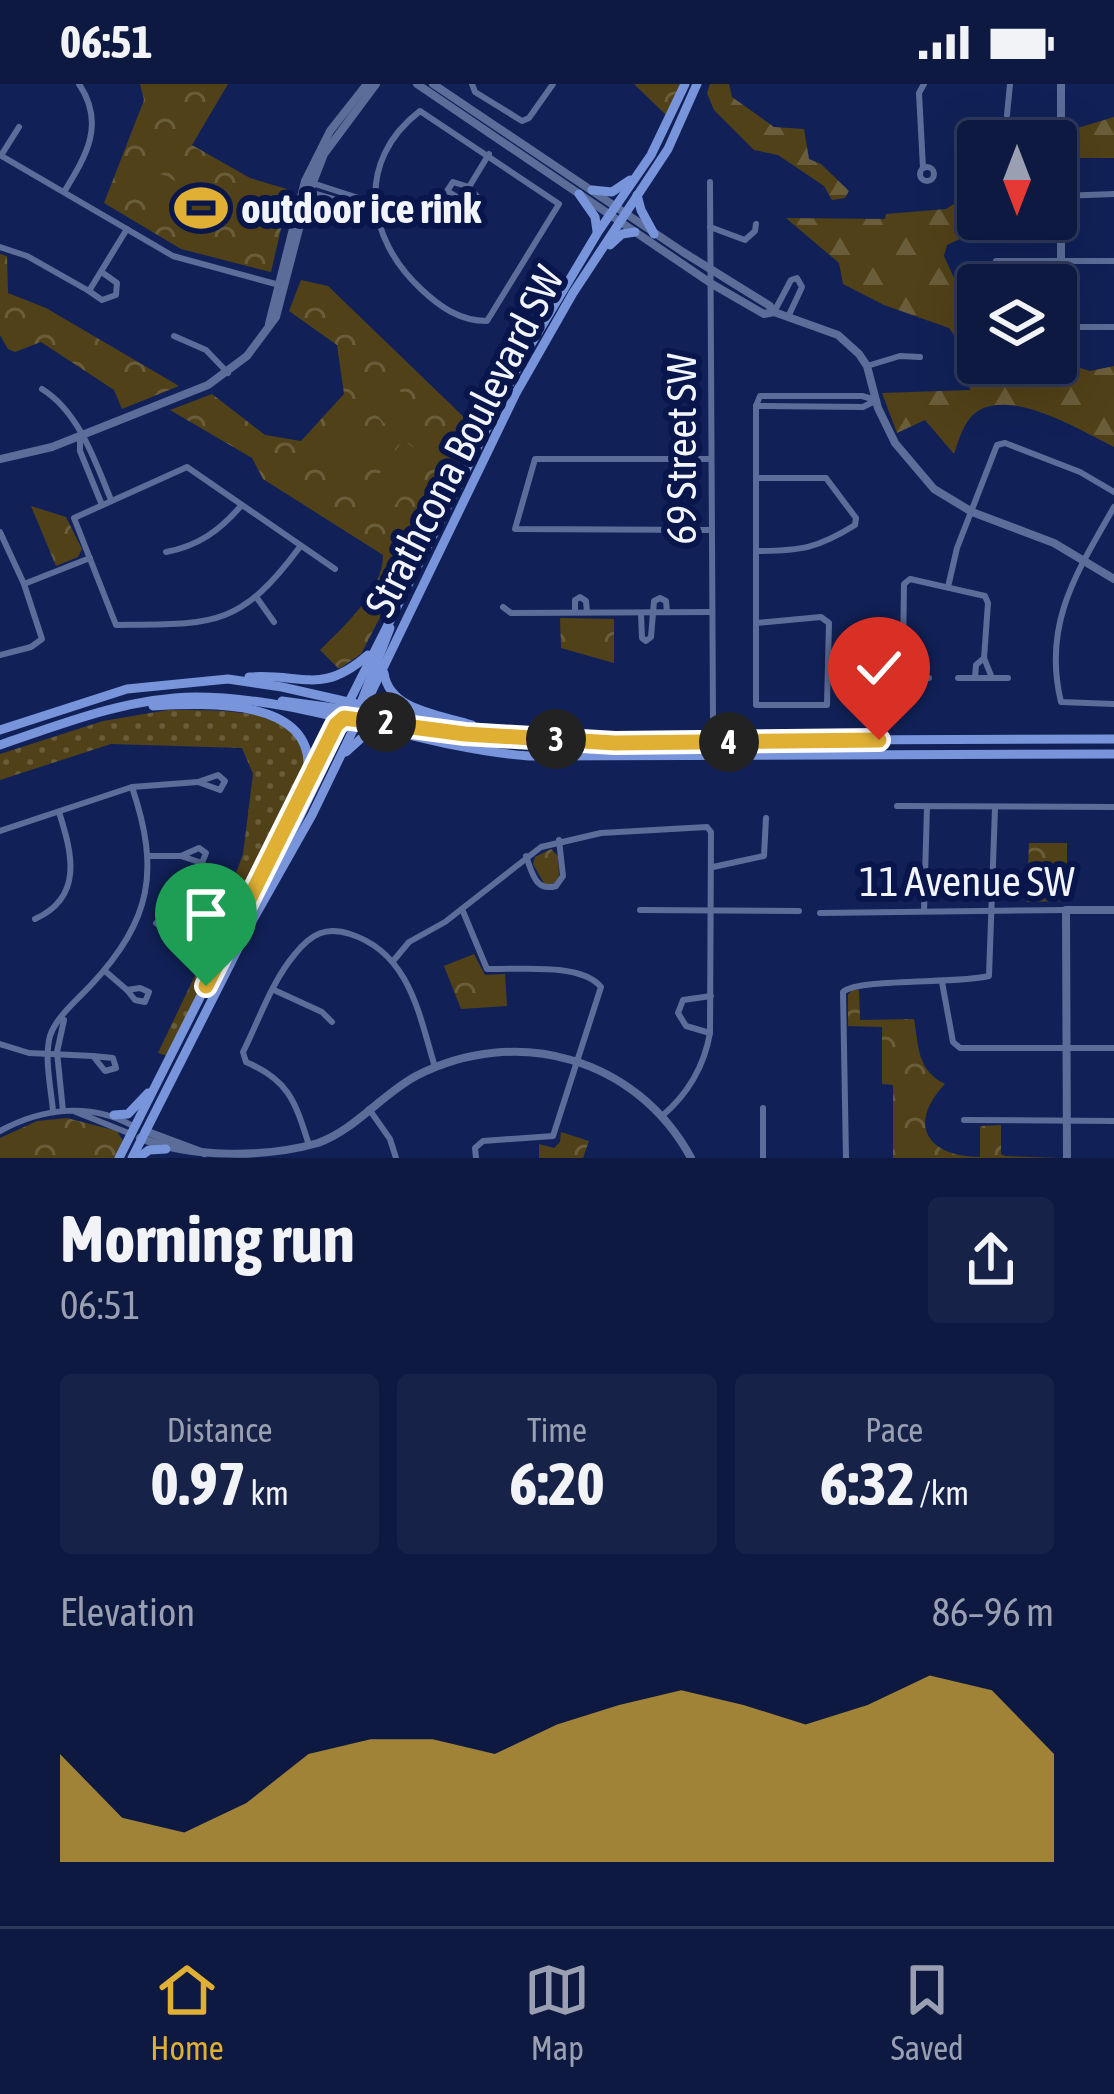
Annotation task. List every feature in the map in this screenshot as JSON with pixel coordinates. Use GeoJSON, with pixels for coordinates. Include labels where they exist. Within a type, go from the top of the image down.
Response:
{"type":"FeatureCollection","features":[{"type":"Feature","properties":{"kind":"main road","name":"Strathcona Boulevard SW"},"geometry":{"type":"LineString","coordinates":[[352,714],[384,669],[509,406],[663,135],[685,84]]}},
{"type":"Feature","properties":{"kind":"main road","name":"Strathcona Boulevard SW"},"geometry":{"type":"LineString","coordinates":[[352,714],[372,652],[521,361],[598,232],[638,195],[675,136],[697,87]]}},
{"type":"Feature","properties":{"kind":"main road"},"geometry":{"type":"LineString","coordinates":[[592,190],[612,192],[639,173]]}},
{"type":"Feature","properties":{"kind":"main road"},"geometry":{"type":"LineString","coordinates":[[579,194],[595,217],[598,232]]}},
{"type":"Feature","properties":{"kind":"main road"},"geometry":{"type":"LineString","coordinates":[[638,195],[640,210],[655,233]]}},
{"type":"Feature","properties":{"kind":"main road"},"geometry":{"type":"LineString","coordinates":[[593,262],[622,234],[634,232]]}},
{"type":"Feature","properties":{"kind":"main road"},"geometry":{"type":"LineString","coordinates":[[251,922],[352,714],[408,585]]}},
{"type":"Feature","properties":{"kind":"main road"},"geometry":{"type":"LineString","coordinates":[[0,730],[100,695],[158,683],[261,676],[326,680],[345,674],[372,652]]}},
{"type":"Feature","properties":{"kind":"main road"},"geometry":{"type":"LineString","coordinates":[[384,669],[387,688],[398,700],[494,733]]}},
{"type":"Feature","properties":{"kind":"main road"},"geometry":{"type":"LineString","coordinates":[[228,679],[282,686],[382,730],[491,752],[560,758],[1114,754]]}},
{"type":"Feature","properties":{"kind":"main road"},"geometry":{"type":"LineString","coordinates":[[0,745],[140,702],[201,697],[260,697],[465,734],[615,743],[1114,739]]}},
{"type":"Feature","properties":{"kind":"main road"},"geometry":{"type":"LineString","coordinates":[[94,713],[201,705],[274,716],[296,728],[308,750],[304,791]]}},
{"type":"Feature","properties":{"kind":"main road"},"geometry":{"type":"LineString","coordinates":[[119,1158],[139,1133],[339,760],[352,714]]}},
{"type":"Feature","properties":{"kind":"main road"},"geometry":{"type":"LineString","coordinates":[[135,1158],[139,1133],[165,1069],[304,791],[352,714]]}},
{"type":"Feature","properties":{"kind":"main road"},"geometry":{"type":"LineString","coordinates":[[339,760],[355,742],[382,730]]}},
{"type":"Feature","properties":{"kind":"main road"},"geometry":{"type":"LineString","coordinates":[[113,1115],[133,1111],[165,1069]]}},
{"type":"Feature","properties":{"kind":"main road"},"geometry":{"type":"LineString","coordinates":[[135,1158],[149,1150],[166,1149]]}},
{"type":"Feature","properties":{"kind":"street"},"geometry":{"type":"LineString","coordinates":[[64,192],[92,140],[90,100],[79,84]]}},
{"type":"Feature","properties":{"kind":"street"},"geometry":{"type":"LineString","coordinates":[[0,459],[40,452],[228,373],[253,350],[276,316],[307,187],[338,118],[367,84]]}},
{"type":"Feature","properties":{"kind":"street"},"geometry":{"type":"LineString","coordinates":[[307,187],[331,142],[365,96],[380,84]]}},
{"type":"Feature","properties":{"kind":"street"},"geometry":{"type":"LineString","coordinates":[[417,84],[579,194],[655,233],[774,313]]}},
{"type":"Feature","properties":{"kind":"street"},"geometry":{"type":"LineString","coordinates":[[434,84],[592,190],[634,232],[712,284],[764,314],[774,313],[838,335],[867,365],[895,443],[920,476],[949,501],[1012,524],[1114,579]]}},
{"type":"Feature","properties":{"kind":"street"},"geometry":{"type":"LineString","coordinates":[[472,84],[475,92],[522,121],[530,118],[553,84]]}},
{"type":"Feature","properties":{"kind":"street"},"geometry":{"type":"LineString","coordinates":[[923,168],[919,90],[924,84]]}},
{"type":"Feature","properties":{"kind":"street"},"geometry":{"type":"LineString","coordinates":[[1007,115],[1010,84]]}},
{"type":"Feature","properties":{"kind":"street"},"geometry":{"type":"LineString","coordinates":[[1061,84],[1061,120]]}},
{"type":"Feature","properties":{"kind":"street"},"geometry":{"type":"LineString","coordinates":[[90,100],[103,95]]}},
{"type":"Feature","properties":{"kind":"street"},"geometry":{"type":"LineString","coordinates":[[420,111],[489,154],[559,204],[487,321],[446,310],[402,272],[387,252],[374,207],[388,150],[420,111]]}},
{"type":"Feature","properties":{"kind":"street"},"geometry":{"type":"LineString","coordinates":[[19,127],[0,155],[173,256],[281,285]]}},
{"type":"Feature","properties":{"kind":"street"},"geometry":{"type":"LineString","coordinates":[[469,187],[489,154]]}},
{"type":"Feature","properties":{"kind":"street"},"geometry":{"type":"LineString","coordinates":[[453,182],[469,187],[479,198],[476,208],[447,191],[453,182]]}},
{"type":"Feature","properties":{"kind":"street","name":"69 Street SW"},"geometry":{"type":"LineString","coordinates":[[710,182],[712,717]]}},
{"type":"Feature","properties":{"kind":"street"},"geometry":{"type":"LineString","coordinates":[[307,187],[374,207]]}},
{"type":"Feature","properties":{"kind":"street"},"geometry":{"type":"LineString","coordinates":[[1077,195],[1114,194]]}},
{"type":"Feature","properties":{"kind":"street"},"geometry":{"type":"LineString","coordinates":[[710,227],[745,240],[756,224]]}},
{"type":"Feature","properties":{"kind":"street"},"geometry":{"type":"LineString","coordinates":[[89,291],[127,229]]}},
{"type":"Feature","properties":{"kind":"street"},"geometry":{"type":"LineString","coordinates":[[1060,240],[1060,264]]}},
{"type":"Feature","properties":{"kind":"street"},"geometry":{"type":"LineString","coordinates":[[0,248],[27,256],[102,300],[116,295],[117,284],[103,273]]}},
{"type":"Feature","properties":{"kind":"street"},"geometry":{"type":"LineString","coordinates":[[995,261],[1114,261]]}},
{"type":"Feature","properties":{"kind":"street"},"geometry":{"type":"LineString","coordinates":[[774,313],[796,278],[802,286],[788,317]]}},
{"type":"Feature","properties":{"kind":"street"},"geometry":{"type":"LineString","coordinates":[[1077,327],[1114,327]]}},
{"type":"Feature","properties":{"kind":"street"},"geometry":{"type":"LineString","coordinates":[[174,336],[206,350],[228,373]]}},
{"type":"Feature","properties":{"kind":"street"},"geometry":{"type":"LineString","coordinates":[[867,365],[900,356],[920,357]]}},
{"type":"Feature","properties":{"kind":"street"},"geometry":{"type":"LineString","coordinates":[[42,389],[58,399],[87,442],[112,501]]}},
{"type":"Feature","properties":{"kind":"street"},"geometry":{"type":"LineString","coordinates":[[756,623],[821,617],[829,623],[827,705],[756,705],[756,623],[758,478],[756,406],[760,396],[876,400]]}},
{"type":"Feature","properties":{"kind":"street"},"geometry":{"type":"LineString","coordinates":[[80,436],[80,451],[101,505]]}},
{"type":"Feature","properties":{"kind":"street"},"geometry":{"type":"LineString","coordinates":[[948,587],[997,445],[1005,443],[1080,472],[1114,492]]}},
{"type":"Feature","properties":{"kind":"street"},"geometry":{"type":"LineString","coordinates":[[709,459],[535,459],[515,529],[710,530]]}},
{"type":"Feature","properties":{"kind":"street"},"geometry":{"type":"LineString","coordinates":[[299,548],[257,598],[201,623],[116,625],[74,518],[187,467],[335,569]]}},
{"type":"Feature","properties":{"kind":"street"},"geometry":{"type":"LineString","coordinates":[[758,478],[826,478],[856,518],[855,525],[828,542],[800,551],[758,551]]}},
{"type":"Feature","properties":{"kind":"street"},"geometry":{"type":"LineString","coordinates":[[166,552],[200,542],[240,507]]}},
{"type":"Feature","properties":{"kind":"street"},"geometry":{"type":"LineString","coordinates":[[1114,507],[1069,585],[1059,618],[1059,699],[1064,705],[1114,704]]}},
{"type":"Feature","properties":{"kind":"street"},"geometry":{"type":"LineString","coordinates":[[0,532],[42,639],[32,647],[0,655]]}},
{"type":"Feature","properties":{"kind":"street"},"geometry":{"type":"LineString","coordinates":[[24,584],[90,558]]}},
{"type":"Feature","properties":{"kind":"street"},"geometry":{"type":"LineString","coordinates":[[896,678],[903,656],[904,584],[910,579],[985,596],[984,658],[992,678]]}},
{"type":"Feature","properties":{"kind":"street"},"geometry":{"type":"LineString","coordinates":[[575,612],[575,600],[580,597],[586,601],[587,612]]}},
{"type":"Feature","properties":{"kind":"street"},"geometry":{"type":"LineString","coordinates":[[257,598],[274,622]]}},
{"type":"Feature","properties":{"kind":"street"},"geometry":{"type":"LineString","coordinates":[[641,612],[646,641],[651,637],[654,601],[666,601],[667,612]]}},
{"type":"Feature","properties":{"kind":"street"},"geometry":{"type":"LineString","coordinates":[[503,607],[511,613],[711,612]]}},
{"type":"Feature","properties":{"kind":"street"},"geometry":{"type":"LineString","coordinates":[[903,656],[913,678]]}},
{"type":"Feature","properties":{"kind":"street"},"geometry":{"type":"LineString","coordinates":[[975,678],[976,665],[984,658]]}},
{"type":"Feature","properties":{"kind":"street"},"geometry":{"type":"LineString","coordinates":[[881,678],[929,678]]}},
{"type":"Feature","properties":{"kind":"street"},"geometry":{"type":"LineString","coordinates":[[958,678],[1007,678]]}},
{"type":"Feature","properties":{"kind":"street"},"geometry":{"type":"LineString","coordinates":[[0,831],[132,787],[198,782]]}},
{"type":"Feature","properties":{"kind":"street"},"geometry":{"type":"LineString","coordinates":[[58,1111],[53,1053],[66,1013],[129,938],[147,890],[149,856],[132,787]]}},
{"type":"Feature","properties":{"kind":"street"},"geometry":{"type":"LineString","coordinates":[[897,806],[1114,807]]}},
{"type":"Feature","properties":{"kind":"street"},"geometry":{"type":"LineString","coordinates":[[924,910],[927,807]]}},
{"type":"Feature","properties":{"kind":"street"},"geometry":{"type":"LineString","coordinates":[[845,1158],[843,992],[854,984],[989,976],[995,808]]}},
{"type":"Feature","properties":{"kind":"street"},"geometry":{"type":"LineString","coordinates":[[35,919],[59,902],[73,872],[59,812]]}},
{"type":"Feature","properties":{"kind":"street"},"geometry":{"type":"LineString","coordinates":[[711,866],[762,858],[766,818]]}},
{"type":"Feature","properties":{"kind":"street"},"geometry":{"type":"LineString","coordinates":[[394,959],[409,942],[462,910],[526,856],[559,840],[660,826],[706,826],[711,832],[710,1033],[693,1082],[662,1116]]}},
{"type":"Feature","properties":{"kind":"street"},"geometry":{"type":"LineString","coordinates":[[526,856],[537,883],[553,887],[563,876],[559,840]]}},
{"type":"Feature","properties":{"kind":"street"},"geometry":{"type":"LineString","coordinates":[[149,856],[181,856]]}},
{"type":"Feature","properties":{"kind":"street"},"geometry":{"type":"LineString","coordinates":[[462,910],[488,969],[559,970],[598,982],[601,989],[553,1136],[483,1142],[476,1148],[476,1158]]}},
{"type":"Feature","properties":{"kind":"street","name":"11 Avenue SW"},"geometry":{"type":"LineString","coordinates":[[640,910],[799,911]]}},
{"type":"Feature","properties":{"kind":"street"},"geometry":{"type":"LineString","coordinates":[[1066,910],[1067,1158]]}},
{"type":"Feature","properties":{"kind":"street","name":"11 Avenue SW"},"geometry":{"type":"LineString","coordinates":[[820,913],[1114,910]]}},
{"type":"Feature","properties":{"kind":"street"},"geometry":{"type":"LineString","coordinates":[[140,916],[156,923]]}},
{"type":"Feature","properties":{"kind":"street"},"geometry":{"type":"LineString","coordinates":[[309,1147],[287,1090],[243,1057],[298,950],[328,929],[371,943],[394,959],[409,985],[435,1067]]}},
{"type":"Feature","properties":{"kind":"street"},"geometry":{"type":"LineString","coordinates":[[105,970],[127,990]]}},
{"type":"Feature","properties":{"kind":"street"},"geometry":{"type":"LineString","coordinates":[[942,982],[957,1046],[1114,1048]]}},
{"type":"Feature","properties":{"kind":"street"},"geometry":{"type":"LineString","coordinates":[[274,990],[322,1012],[332,1022]]}},
{"type":"Feature","properties":{"kind":"street"},"geometry":{"type":"LineString","coordinates":[[710,1033],[686,1026],[678,1013],[683,1000],[711,996]]}},
{"type":"Feature","properties":{"kind":"street"},"geometry":{"type":"LineString","coordinates":[[0,1044],[21,1052],[93,1056]]}},
{"type":"Feature","properties":{"kind":"street"},"geometry":{"type":"LineString","coordinates":[[0,1131],[58,1111],[97,1111],[113,1115],[166,1149],[237,1157],[309,1147],[350,1126],[400,1086],[435,1067],[512,1051],[578,1060],[626,1083],[662,1116],[691,1158]]}},
{"type":"Feature","properties":{"kind":"street"},"geometry":{"type":"LineString","coordinates":[[763,1108],[763,1158]]}},
{"type":"Feature","properties":{"kind":"street"},"geometry":{"type":"LineString","coordinates":[[369,1109],[390,1139],[396,1158]]}},
{"type":"Feature","properties":{"kind":"street"},"geometry":{"type":"LineString","coordinates":[[73,1111],[205,1154]]}},
{"type":"Feature","properties":{"kind":"street"},"geometry":{"type":"LineString","coordinates":[[964,1120],[1114,1121]]}},
{"type":"Feature","properties":{"kind":"green space"},"geometry":{"type":"Polygon","coordinates":[[[140,84],[228,84],[192,145],[250,178],[290,190],[271,272],[181,249],[104,203],[144,100],[140,84]]]}},
{"type":"Feature","properties":{"kind":"green space"},"geometry":{"type":"Polygon","coordinates":[[[634,84],[681,84],[668,117],[634,84]]]}},
{"type":"Feature","properties":{"kind":"green space"},"geometry":{"type":"Polygon","coordinates":[[[710,84],[729,84],[732,97],[774,127],[804,129],[809,159],[849,191],[845,198],[832,200],[824,186],[778,155],[754,150],[714,110],[707,93],[710,84]]]}},
{"type":"Feature","properties":{"kind":"green space"},"geometry":{"type":"Polygon","coordinates":[[[1114,117],[1114,158],[1077,158],[1077,128],[1114,117]]]}},
{"type":"Feature","properties":{"kind":"green space"},"geometry":{"type":"Polygon","coordinates":[[[155,171],[179,183],[165,211],[142,200],[155,171]]]}},
{"type":"Feature","properties":{"kind":"green space","name":"outdoor ice rink"},"geometry":{"type":"Polygon","coordinates":[[[188,190],[223,207],[217,224],[179,209],[178,202],[188,190]]]}},
{"type":"Feature","properties":{"kind":"green space"},"geometry":{"type":"Polygon","coordinates":[[[957,202],[958,240],[947,245],[944,256],[957,281],[957,339],[949,328],[884,305],[843,284],[839,263],[786,218],[885,219],[886,214],[946,209],[957,202]]]}},
{"type":"Feature","properties":{"kind":"green space"},"geometry":{"type":"Polygon","coordinates":[[[0,254],[7,256],[8,293],[46,308],[179,386],[122,409],[114,390],[41,342],[15,352],[8,349],[0,335],[0,254]]]}},
{"type":"Feature","properties":{"kind":"green space"},"geometry":{"type":"Polygon","coordinates":[[[301,280],[328,286],[470,423],[485,409],[486,413],[361,654],[339,669],[320,650],[369,595],[383,555],[263,479],[252,458],[170,410],[212,394],[265,435],[301,441],[344,394],[337,345],[289,311],[301,280]]]}},
{"type":"Feature","properties":{"kind":"green space"},"geometry":{"type":"Polygon","coordinates":[[[1114,366],[1114,447],[1041,413],[1001,405],[984,408],[970,418],[954,454],[925,420],[897,433],[882,393],[970,390],[969,384],[1077,384],[1077,367],[1090,371],[1114,366]]]}},
{"type":"Feature","properties":{"kind":"green space"},"geometry":{"type":"Polygon","coordinates":[[[378,367],[421,414],[397,437],[354,390],[378,367]]]}},
{"type":"Feature","properties":{"kind":"green space"},"geometry":{"type":"Polygon","coordinates":[[[346,408],[370,433],[373,449],[352,484],[311,455],[346,408]]]}},
{"type":"Feature","properties":{"kind":"green space"},"geometry":{"type":"Polygon","coordinates":[[[403,440],[428,458],[390,512],[365,494],[403,440]]]}},
{"type":"Feature","properties":{"kind":"green space"},"geometry":{"type":"Polygon","coordinates":[[[31,506],[66,517],[82,549],[78,557],[56,566],[31,506]]]}},
{"type":"Feature","properties":{"kind":"green space"},"geometry":{"type":"Polygon","coordinates":[[[560,618],[614,619],[614,663],[561,648],[560,618]]]}},
{"type":"Feature","properties":{"kind":"green space"},"geometry":{"type":"Polygon","coordinates":[[[168,710],[239,712],[276,721],[299,738],[307,767],[168,1056],[158,1053],[210,944],[243,854],[253,774],[242,748],[111,744],[0,780],[0,754],[103,721],[168,710]]]}},
{"type":"Feature","properties":{"kind":"green space"},"geometry":{"type":"Polygon","coordinates":[[[1029,843],[1067,843],[1067,901],[1027,902],[1029,843]]]}},
{"type":"Feature","properties":{"kind":"green space"},"geometry":{"type":"Polygon","coordinates":[[[551,849],[558,856],[559,877],[545,885],[533,864],[535,857],[551,849]]]}},
{"type":"Feature","properties":{"kind":"green space"},"geometry":{"type":"Polygon","coordinates":[[[474,954],[485,975],[505,974],[507,1006],[461,1009],[444,966],[474,954]]]}},
{"type":"Feature","properties":{"kind":"green space"},"geometry":{"type":"Polygon","coordinates":[[[852,990],[859,990],[860,1020],[914,1019],[924,1065],[945,1084],[933,1099],[925,1125],[936,1145],[962,1156],[980,1157],[980,1126],[1001,1125],[1001,1154],[1058,1158],[893,1158],[893,1085],[882,1084],[882,1027],[848,1026],[852,990]]]}},
{"type":"Feature","properties":{"kind":"green space"},"geometry":{"type":"Polygon","coordinates":[[[67,1118],[117,1131],[123,1141],[115,1158],[0,1158],[0,1138],[37,1121],[67,1118]]]}},
{"type":"Feature","properties":{"kind":"green space"},"geometry":{"type":"Polygon","coordinates":[[[561,1132],[589,1141],[583,1158],[539,1158],[539,1144],[554,1148],[561,1132]]]}},
{"type":"Feature","properties":{"kind":"place","name":"outdoor ice rink"},"geometry":{"type":"Point","coordinates":[201,208]}},
{"type":"Feature","properties":{"kind":"route"},"geometry":{"type":"LineString","coordinates":[[206,986],[336,725],[344,718],[465,734],[615,743],[879,740]]}}]}
